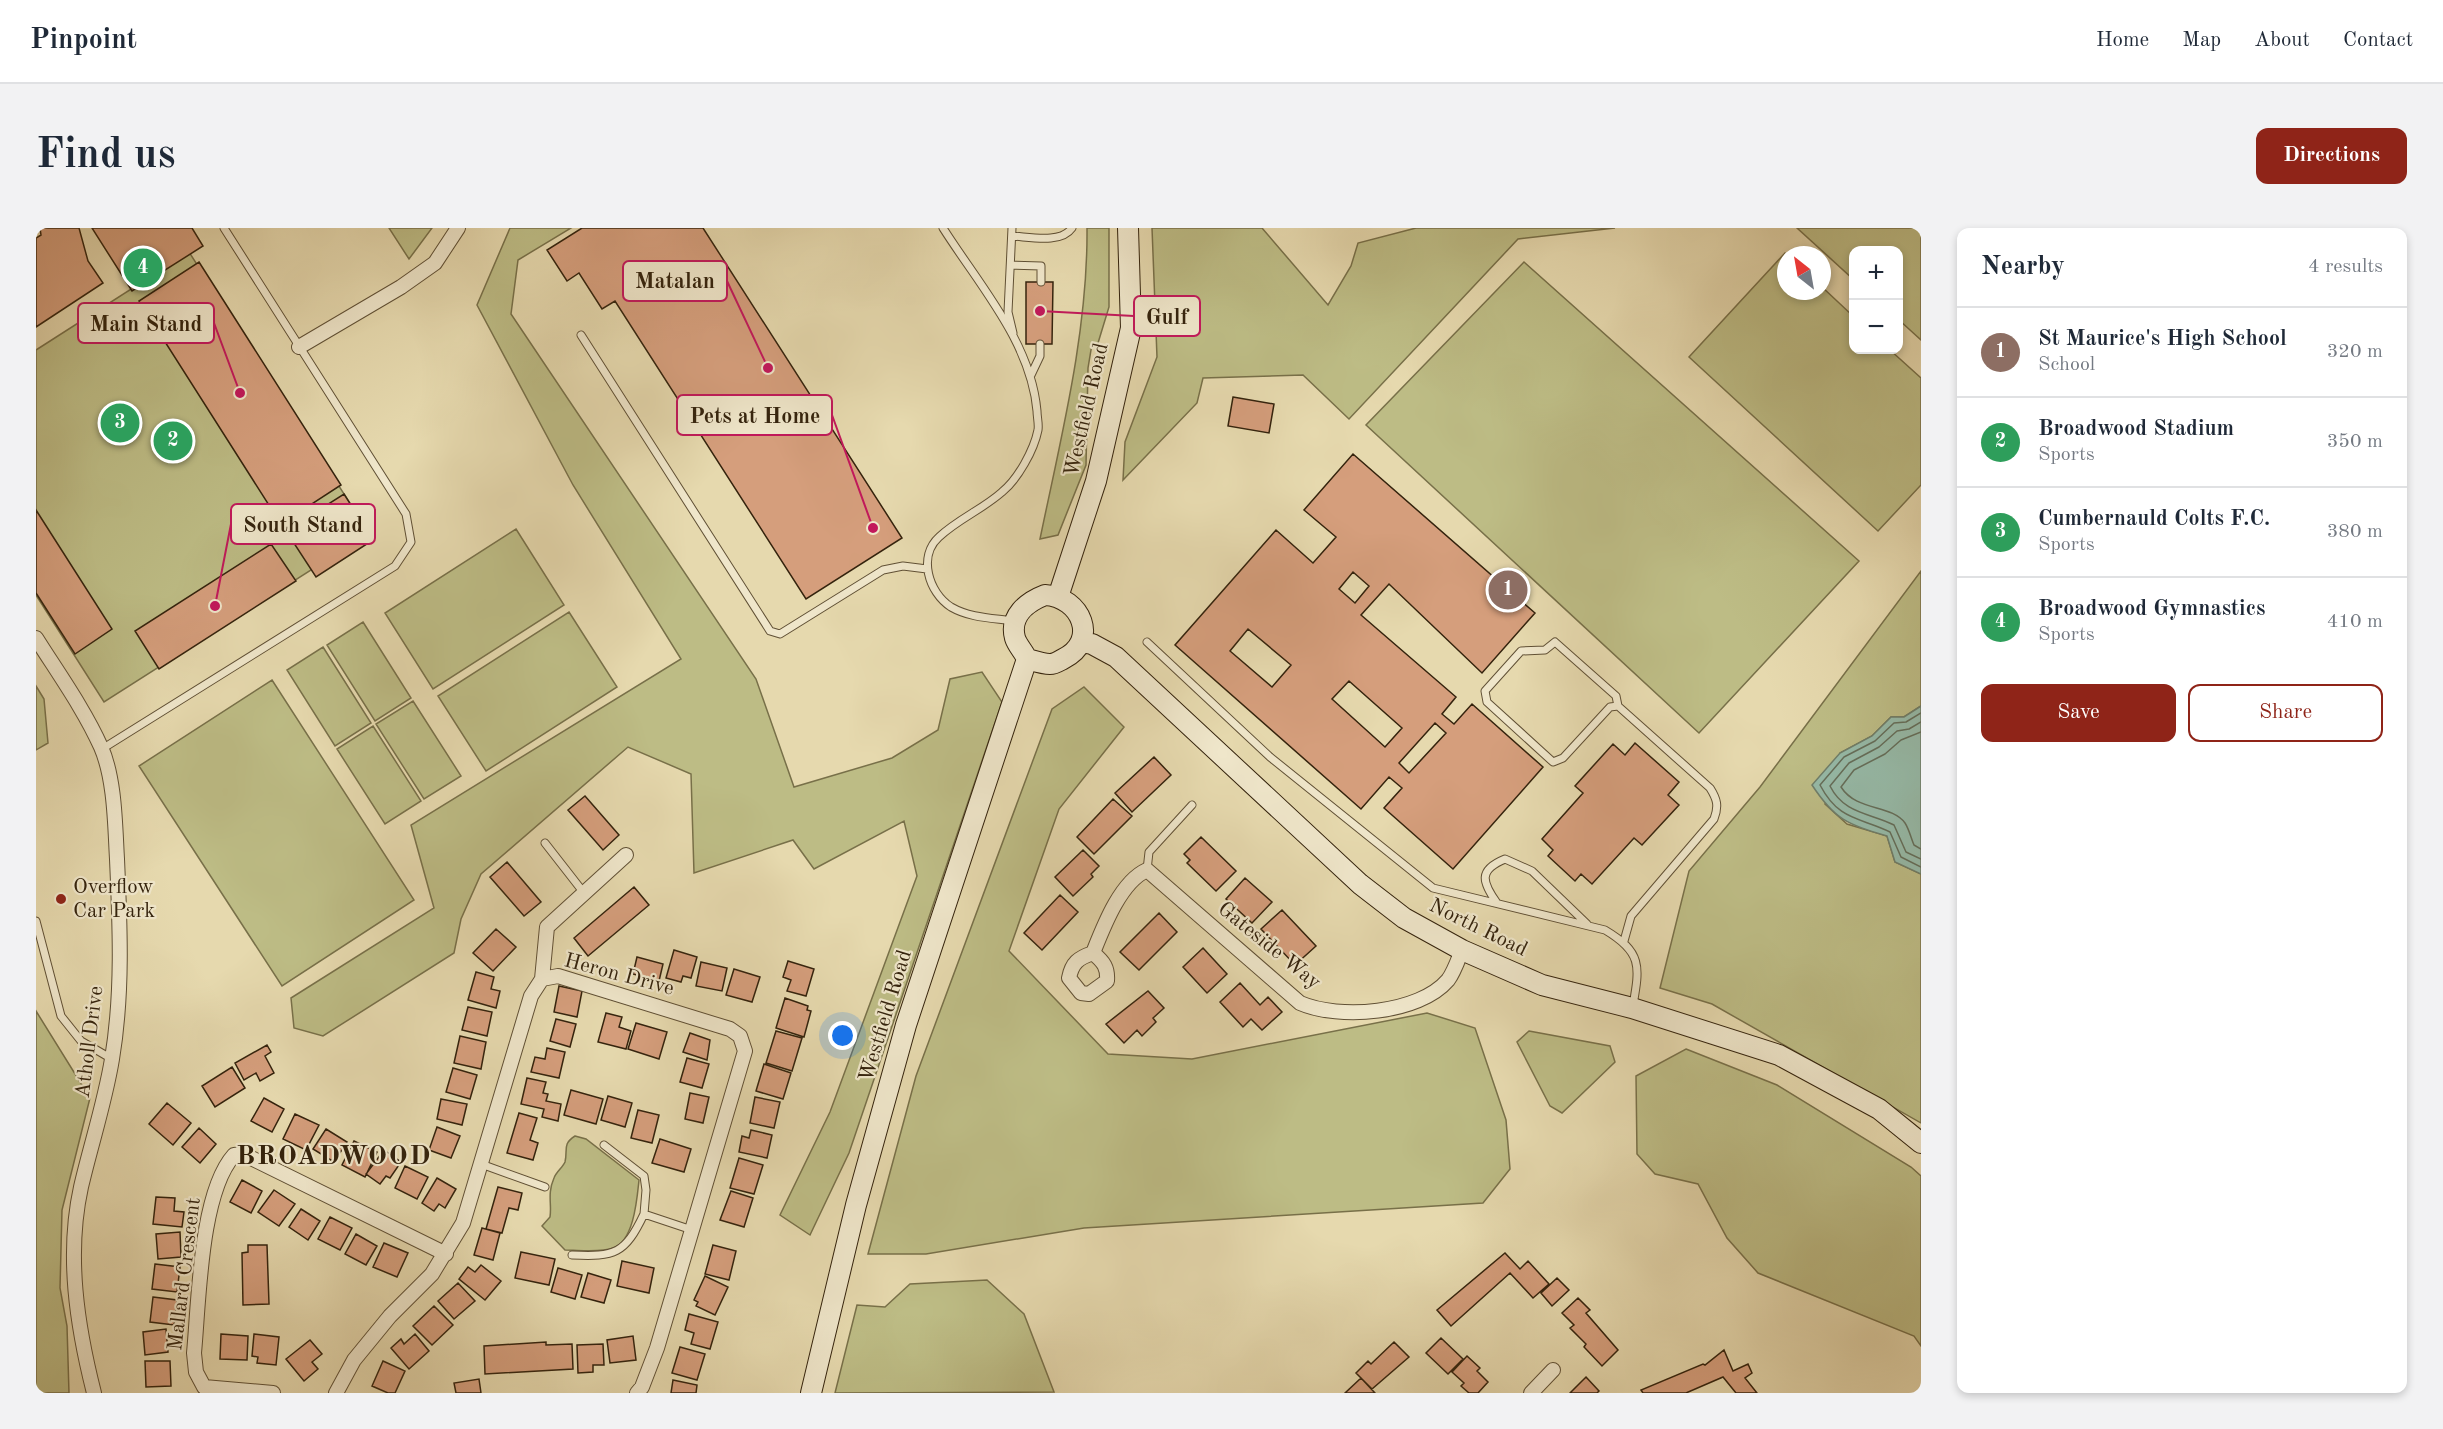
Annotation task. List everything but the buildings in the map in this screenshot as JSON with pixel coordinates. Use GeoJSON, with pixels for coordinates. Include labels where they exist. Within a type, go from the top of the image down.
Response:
{"type":"FeatureCollection","features":[{"type":"Feature","properties":{"kind":"main road","name":"Westfield Road"},"geometry":{"type":"LineString","coordinates":[[1058,597],[1096,481],[1131,328],[1128,228]]}},
{"type":"Feature","properties":{"kind":"main road"},"geometry":{"type":"LineString","coordinates":[[1045,595],[1058,597],[1074,606],[1084,627],[1082,642],[1074,654],[1052,665],[1027,659],[1015,638],[1015,621],[1030,601],[1045,595]]}},
{"type":"Feature","properties":{"kind":"main road","name":"North Road"},"geometry":{"type":"LineString","coordinates":[[1082,642],[1092,644],[1116,657],[1360,884],[1404,918],[1462,950],[1542,985],[1632,1008],[1779,1055],[1879,1109],[1921,1143]]}},
{"type":"Feature","properties":{"kind":"main road","name":"Westfield Road"},"geometry":{"type":"LineString","coordinates":[[811,1393],[856,1205],[906,1025],[1027,659]]}},
{"type":"Feature","properties":{"kind":"street"},"geometry":{"type":"LineString","coordinates":[[299,347],[401,287],[435,263],[458,228]]}},
{"type":"Feature","properties":{"kind":"street","name":"Atholl Drive"},"geometry":{"type":"LineString","coordinates":[[36,638],[102,749],[113,804],[119,899],[119,1004],[112,1059],[100,1121],[81,1187],[74,1238],[74,1287],[80,1329],[94,1393]]}},
{"type":"Feature","properties":{"kind":"street"},"geometry":{"type":"LineString","coordinates":[[542,979],[547,927],[626,855]]}},
{"type":"Feature","properties":{"kind":"street"},"geometry":{"type":"LineString","coordinates":[[1093,954],[1108,916],[1130,885],[1147,870]]}},
{"type":"Feature","properties":{"kind":"street","name":"Gateside Way"},"geometry":{"type":"LineString","coordinates":[[1147,870],[1300,1003],[1318,1011],[1367,1011],[1401,1006],[1432,994],[1449,979],[1462,950]]}},
{"type":"Feature","properties":{"kind":"street","name":"Heron Drive"},"geometry":{"type":"LineString","coordinates":[[336,1393],[354,1360],[390,1316],[432,1274],[463,1223],[531,996],[542,979],[558,976],[730,1029],[740,1036],[745,1051],[657,1348],[642,1387],[637,1393]]}},
{"type":"Feature","properties":{"kind":"street","name":"Mallard Crescent"},"geometry":{"type":"LineString","coordinates":[[273,1393],[204,1387],[196,1372],[194,1353],[210,1209],[224,1167],[234,1155],[243,1154],[446,1254]]}},
{"type":"Feature","properties":{"kind":"street"},"geometry":{"type":"LineString","coordinates":[[1531,1393],[1553,1370]]}},
{"type":"Feature","properties":{"kind":"lane"},"geometry":{"type":"LineString","coordinates":[[102,749],[394,566],[411,542],[406,514],[224,228]]}},
{"type":"Feature","properties":{"kind":"lane"},"geometry":{"type":"LineString","coordinates":[[943,228],[1025,357],[1031,376],[1038,429],[1024,463],[1003,492],[938,538],[928,552],[927,569],[933,586],[950,606],[974,616],[1015,621]]}},
{"type":"Feature","properties":{"kind":"lane"},"geometry":{"type":"LineString","coordinates":[[1012,228],[1008,312],[1014,339]]}},
{"type":"Feature","properties":{"kind":"lane"},"geometry":{"type":"LineString","coordinates":[[1012,236],[1065,236],[1072,228]]}},
{"type":"Feature","properties":{"kind":"lane"},"geometry":{"type":"LineString","coordinates":[[1012,265],[1041,266],[1041,282]]}},
{"type":"Feature","properties":{"kind":"lane"},"geometry":{"type":"LineString","coordinates":[[581,334],[770,631],[780,634],[883,570],[903,566],[927,569]]}},
{"type":"Feature","properties":{"kind":"lane"},"geometry":{"type":"LineString","coordinates":[[1031,376],[1040,356],[1040,344]]}},
{"type":"Feature","properties":{"kind":"lane"},"geometry":{"type":"LineString","coordinates":[[1147,642],[1270,757],[1433,888],[1605,930],[1624,941],[1634,956],[1639,971],[1632,1008]]}},
{"type":"Feature","properties":{"kind":"lane"},"geometry":{"type":"LineString","coordinates":[[1618,706],[1610,707],[1563,758],[1553,762],[1487,702],[1485,691],[1521,651],[1545,650],[1555,642],[1616,696],[1618,706],[1710,788],[1716,797],[1718,809],[1714,819],[1631,916],[1624,941]]}},
{"type":"Feature","properties":{"kind":"lane"},"geometry":{"type":"LineString","coordinates":[[1147,870],[1149,852],[1192,805]]}},
{"type":"Feature","properties":{"kind":"lane"},"geometry":{"type":"LineString","coordinates":[[545,843],[584,893]]}},
{"type":"Feature","properties":{"kind":"lane"},"geometry":{"type":"LineString","coordinates":[[1497,903],[1486,887],[1485,876],[1492,864],[1505,859],[1532,871],[1588,926]]}},
{"type":"Feature","properties":{"kind":"lane"},"geometry":{"type":"LineString","coordinates":[[36,921],[61,1016],[81,1041],[112,1059]]}},
{"type":"Feature","properties":{"kind":"lane"},"geometry":{"type":"LineString","coordinates":[[572,1255],[604,1256],[620,1250],[633,1237],[644,1214],[646,1190],[644,1176],[604,1145]]}},
{"type":"Feature","properties":{"kind":"lane"},"geometry":{"type":"LineString","coordinates":[[482,1164],[545,1187]]}},
{"type":"Feature","properties":{"kind":"lane"},"geometry":{"type":"LineString","coordinates":[[644,1214],[692,1230]]}},
{"type":"Feature","properties":{"kind":"shaded area"},"geometry":{"type":"Polygon","coordinates":[[[389,228],[432,228],[409,259],[389,228]]]}},
{"type":"Feature","properties":{"kind":"shaded area"},"geometry":{"type":"Polygon","coordinates":[[[510,228],[571,228],[518,260],[511,314],[756,679],[794,787],[892,758],[938,730],[950,679],[982,672],[1002,702],[849,1153],[810,1235],[780,1215],[830,1112],[917,876],[904,821],[814,869],[793,840],[694,873],[691,774],[628,747],[481,874],[461,919],[454,953],[323,1036],[294,1028],[291,998],[434,908],[411,825],[681,659],[573,485],[477,305],[510,228]]]}},
{"type":"Feature","properties":{"kind":"shaded area"},"geometry":{"type":"Polygon","coordinates":[[[1087,228],[1109,228],[1109,307],[1098,343],[1092,344],[1088,368],[1086,465],[1058,535],[1040,539],[1078,345],[1086,267],[1087,228]]]}},
{"type":"Feature","properties":{"kind":"shaded area"},"geometry":{"type":"Polygon","coordinates":[[[1152,228],[1262,228],[1328,305],[1351,266],[1358,243],[1416,228],[1615,228],[1518,239],[1349,419],[1303,375],[1203,378],[1197,403],[1123,480],[1125,442],[1157,357],[1152,228]]]}},
{"type":"Feature","properties":{"kind":"shaded area"},"geometry":{"type":"Polygon","coordinates":[[[1797,228],[1921,228],[1921,340],[1903,324],[1903,246],[1849,246],[1849,275],[1831,259],[1831,246],[1817,246],[1797,228]]]}},
{"type":"Feature","properties":{"kind":"shaded area"},"geometry":{"type":"Polygon","coordinates":[[[189,252],[369,533],[104,702],[36,595],[36,350],[189,252]]]}},
{"type":"Feature","properties":{"kind":"shaded area"},"geometry":{"type":"Polygon","coordinates":[[[1524,262],[1859,561],[1699,733],[1366,425],[1524,262]]]}},
{"type":"Feature","properties":{"kind":"shaded area"},"geometry":{"type":"Polygon","coordinates":[[[1777,262],[1777,300],[1831,300],[1831,295],[1849,312],[1849,354],[1894,354],[1921,378],[1921,485],[1878,531],[1689,357],[1777,262]]]}},
{"type":"Feature","properties":{"kind":"shaded area"},"geometry":{"type":"Polygon","coordinates":[[[516,529],[564,605],[433,689],[385,613],[516,529]]]}},
{"type":"Feature","properties":{"kind":"shaded area"},"geometry":{"type":"Polygon","coordinates":[[[1921,571],[1921,706],[1904,717],[1891,717],[1872,736],[1840,753],[1825,804],[1847,824],[1887,836],[1895,862],[1921,874],[1921,1123],[1712,1004],[1660,988],[1689,871],[1760,787],[1921,571]]]}},
{"type":"Feature","properties":{"kind":"shaded area"},"geometry":{"type":"Polygon","coordinates":[[[569,612],[617,687],[486,771],[438,696],[569,612]]]}},
{"type":"Feature","properties":{"kind":"shaded area"},"geometry":{"type":"Polygon","coordinates":[[[363,622],[411,698],[375,721],[327,645],[363,622]]]}},
{"type":"Feature","properties":{"kind":"shaded area"},"geometry":{"type":"Polygon","coordinates":[[[323,647],[371,723],[335,746],[287,670],[323,647]]]}},
{"type":"Feature","properties":{"kind":"shaded area"},"geometry":{"type":"Polygon","coordinates":[[[272,680],[414,900],[282,986],[139,766],[272,680]]]}},
{"type":"Feature","properties":{"kind":"shaded area"},"geometry":{"type":"Polygon","coordinates":[[[36,686],[44,699],[48,743],[36,750],[36,686]]]}},
{"type":"Feature","properties":{"kind":"shaded area"},"geometry":{"type":"Polygon","coordinates":[[[1084,687],[1124,727],[1059,809],[1009,951],[1108,1054],[1192,1059],[1427,1013],[1475,1028],[1506,1120],[1510,1169],[1483,1203],[1084,1228],[926,1254],[868,1254],[916,1076],[1052,709],[1084,687]]]}},
{"type":"Feature","properties":{"kind":"shaded area"},"geometry":{"type":"Polygon","coordinates":[[[413,701],[461,776],[424,799],[376,724],[413,701]]]}},
{"type":"Feature","properties":{"kind":"shaded area"},"geometry":{"type":"Polygon","coordinates":[[[373,726],[421,801],[385,824],[337,749],[373,726]]]}},
{"type":"Feature","properties":{"kind":"shaded area"},"geometry":{"type":"Polygon","coordinates":[[[36,1011],[90,1098],[62,1210],[60,1288],[67,1326],[69,1393],[36,1393],[36,1011]]]}},
{"type":"Feature","properties":{"kind":"shaded area"},"geometry":{"type":"Polygon","coordinates":[[[1529,1031],[1610,1046],[1615,1062],[1562,1113],[1550,1106],[1517,1042],[1529,1031]]]}},
{"type":"Feature","properties":{"kind":"shaded area"},"geometry":{"type":"Polygon","coordinates":[[[1686,1049],[1777,1085],[1911,1167],[1921,1176],[1921,1346],[1914,1336],[1758,1273],[1727,1238],[1698,1184],[1655,1174],[1637,1154],[1636,1076],[1686,1049]]]}},
{"type":"Feature","properties":{"kind":"shaded area"},"geometry":{"type":"Polygon","coordinates":[[[575,1136],[586,1139],[639,1180],[630,1228],[620,1244],[608,1250],[565,1250],[542,1226],[550,1217],[550,1194],[554,1178],[565,1162],[568,1142],[575,1136]]]}},
{"type":"Feature","properties":{"kind":"shaded area"},"geometry":{"type":"Polygon","coordinates":[[[987,1280],[1024,1314],[1054,1392],[835,1393],[857,1305],[885,1307],[910,1284],[987,1280]]]}},
{"type":"Feature","properties":{"kind":"water"},"geometry":{"type":"Polygon","coordinates":[[[1921,706],[1921,874],[1895,862],[1887,836],[1843,819],[1828,806],[1812,785],[1840,753],[1872,736],[1891,717],[1904,717],[1921,706]]]}},
{"type":"Feature","properties":{"kind":"place","name":"Broadwood Gymnastics"},"geometry":{"type":"Point","coordinates":[143,268]}},
{"type":"Feature","properties":{"kind":"place","name":"Gulf"},"geometry":{"type":"Point","coordinates":[1040,311]}},
{"type":"Feature","properties":{"kind":"place","name":"Matalan"},"geometry":{"type":"Point","coordinates":[768,368]}},
{"type":"Feature","properties":{"kind":"place","name":"Main Stand"},"geometry":{"type":"Point","coordinates":[240,393]}},
{"type":"Feature","properties":{"kind":"place","name":"Cumbernauld Colts F.C."},"geometry":{"type":"Point","coordinates":[120,423]}},
{"type":"Feature","properties":{"kind":"place","name":"Broadwood Stadium"},"geometry":{"type":"Point","coordinates":[173,441]}},
{"type":"Feature","properties":{"kind":"place","name":"Pets at Home"},"geometry":{"type":"Point","coordinates":[873,528]}},
{"type":"Feature","properties":{"kind":"place","name":"St Maurice's High School"},"geometry":{"type":"Point","coordinates":[1508,590]}},
{"type":"Feature","properties":{"kind":"place","name":"South Stand"},"geometry":{"type":"Point","coordinates":[215,606]}},
{"type":"Feature","properties":{"kind":"place","name":"Overflow Car Park"},"geometry":{"type":"Point","coordinates":[61,899]}},
{"type":"Feature","properties":{"kind":"district","name":"BROADWOOD"},"geometry":{"type":"Point","coordinates":[334,1156]}}]}
